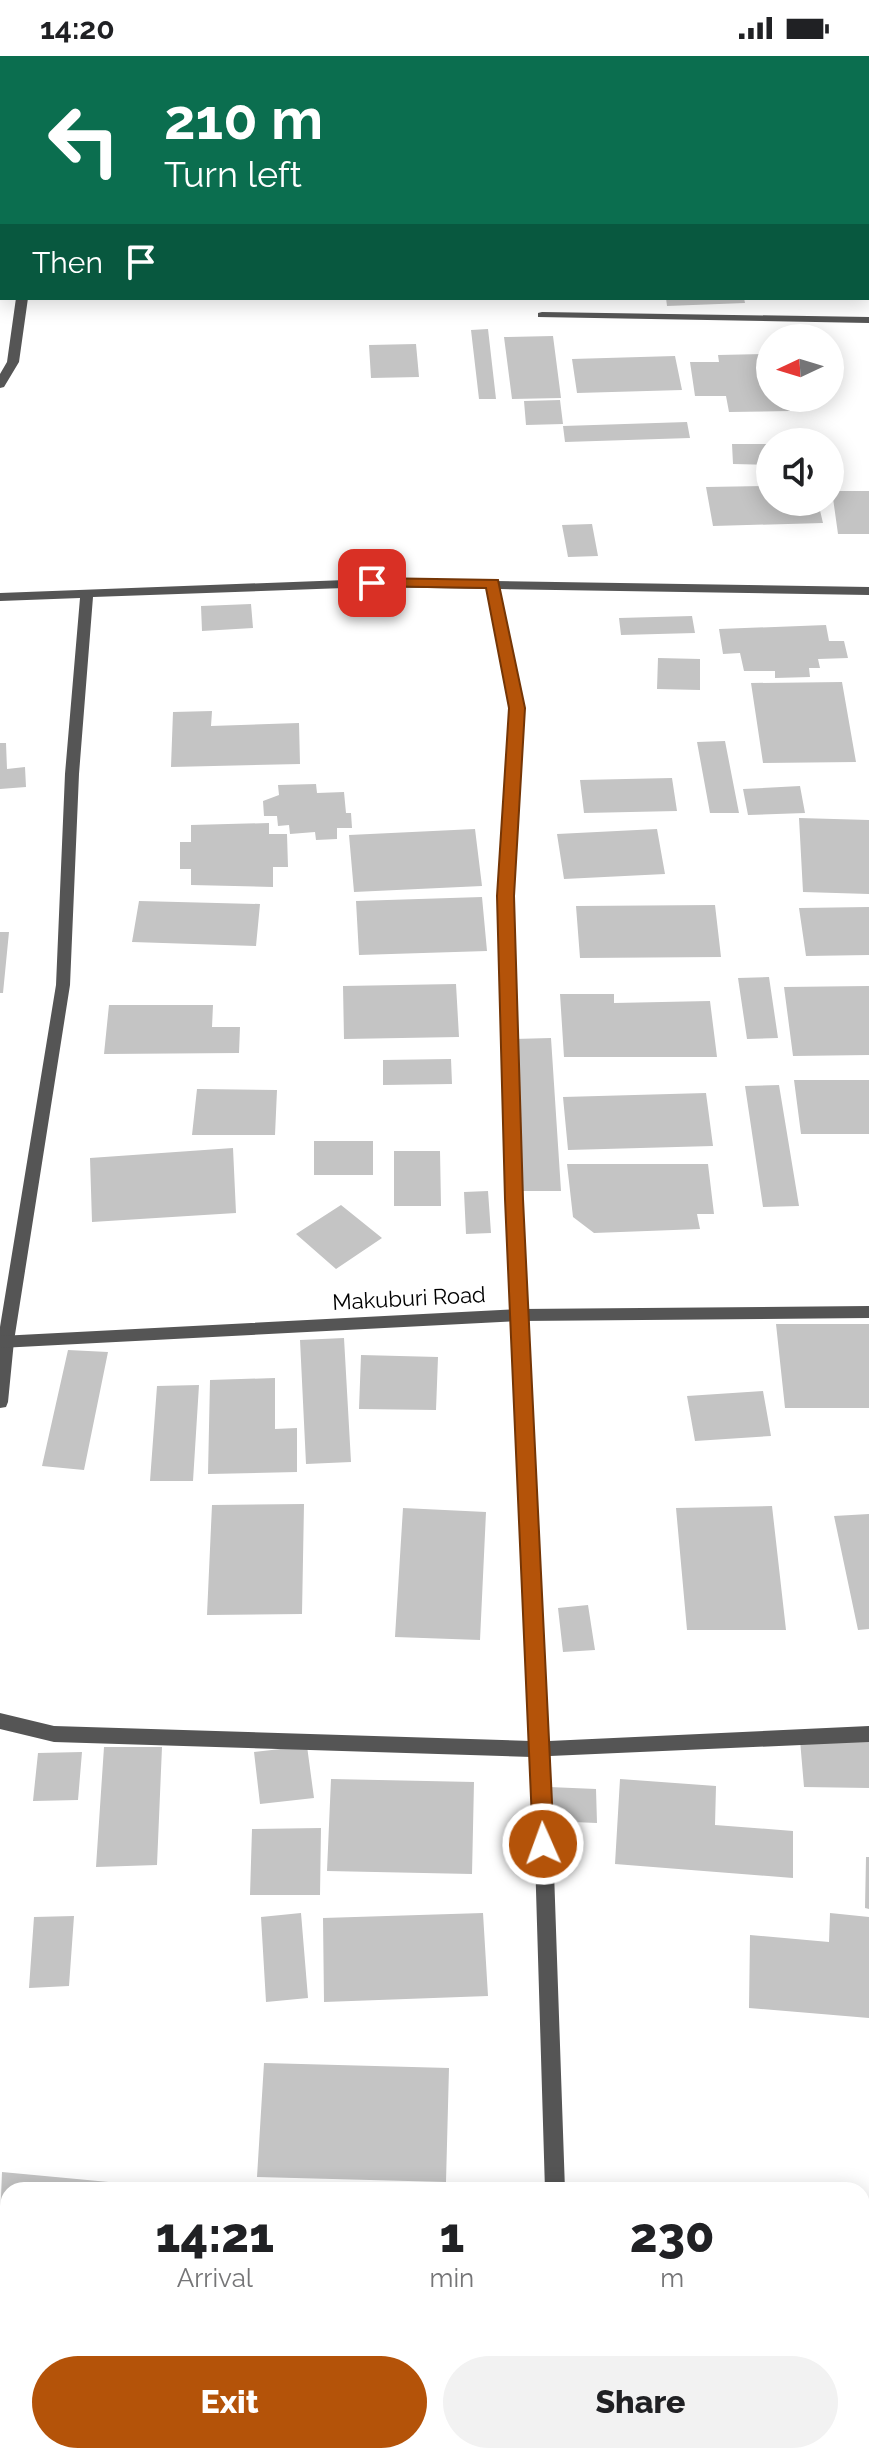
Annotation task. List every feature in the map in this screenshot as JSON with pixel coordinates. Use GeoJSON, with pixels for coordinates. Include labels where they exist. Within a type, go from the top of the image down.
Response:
{"type":"FeatureCollection","features":[{"type":"Feature","properties":{"kind":"street"},"geometry":{"type":"LineString","coordinates":[[0,384],[13,362],[22,300]]}},
{"type":"Feature","properties":{"kind":"street"},"geometry":{"type":"LineString","coordinates":[[542,315],[869,320]]}},
{"type":"Feature","properties":{"kind":"street"},"geometry":{"type":"LineString","coordinates":[[0,597],[372,583],[869,591]]}},
{"type":"Feature","properties":{"kind":"street"},"geometry":{"type":"LineString","coordinates":[[492,583],[517,708],[506,896],[555,2182]]}},
{"type":"Feature","properties":{"kind":"street"},"geometry":{"type":"LineString","coordinates":[[0,1402],[3,1342],[63,985],[72,774],[87,594]]}},
{"type":"Feature","properties":{"kind":"street","name":"Makuburi Road"},"geometry":{"type":"LineString","coordinates":[[3,1342],[520,1315],[869,1312]]}},
{"type":"Feature","properties":{"kind":"street"},"geometry":{"type":"LineString","coordinates":[[0,1721],[54,1734],[540,1749],[869,1734]]}},
{"type":"Feature","properties":{"kind":"building"},"geometry":{"type":"Polygon","coordinates":[[[666,300],[744,300],[745,303],[667,306],[666,300]]]}},
{"type":"Feature","properties":{"kind":"building"},"geometry":{"type":"Polygon","coordinates":[[[488,329],[496,399],[479,399],[471,330],[488,329]]]}},
{"type":"Feature","properties":{"kind":"building"},"geometry":{"type":"Polygon","coordinates":[[[553,336],[561,398],[512,399],[504,337],[553,336]]]}},
{"type":"Feature","properties":{"kind":"building"},"geometry":{"type":"Polygon","coordinates":[[[416,344],[419,377],[371,378],[369,345],[416,344]]]}},
{"type":"Feature","properties":{"kind":"building"},"geometry":{"type":"Polygon","coordinates":[[[756,354],[756,412],[729,412],[726,396],[695,396],[690,362],[719,362],[718,355],[756,354]]]}},
{"type":"Feature","properties":{"kind":"building"},"geometry":{"type":"Polygon","coordinates":[[[675,356],[682,390],[577,393],[572,359],[675,356]]]}},
{"type":"Feature","properties":{"kind":"building"},"geometry":{"type":"Polygon","coordinates":[[[560,400],[563,424],[526,425],[524,401],[560,400]]]}},
{"type":"Feature","properties":{"kind":"building"},"geometry":{"type":"Polygon","coordinates":[[[687,422],[690,438],[565,442],[563,426],[687,422]]]}},
{"type":"Feature","properties":{"kind":"building"},"geometry":{"type":"Polygon","coordinates":[[[732,444],[756,444],[756,465],[733,464],[732,444]]]}},
{"type":"Feature","properties":{"kind":"building"},"geometry":{"type":"Polygon","coordinates":[[[756,486],[756,516],[821,516],[823,523],[713,526],[706,487],[756,486]]]}},
{"type":"Feature","properties":{"kind":"building"},"geometry":{"type":"Polygon","coordinates":[[[844,491],[869,491],[869,534],[838,534],[835,516],[844,516],[844,491]]]}},
{"type":"Feature","properties":{"kind":"building"},"geometry":{"type":"Polygon","coordinates":[[[592,524],[598,556],[568,557],[562,525],[592,524]]]}},
{"type":"Feature","properties":{"kind":"building"},"geometry":{"type":"Polygon","coordinates":[[[251,604],[253,628],[202,631],[201,606],[251,604]]]}},
{"type":"Feature","properties":{"kind":"building"},"geometry":{"type":"Polygon","coordinates":[[[692,616],[695,633],[621,635],[619,618],[692,616]]]}},
{"type":"Feature","properties":{"kind":"building"},"geometry":{"type":"Polygon","coordinates":[[[826,625],[829,641],[844,641],[848,658],[818,659],[820,668],[809,668],[810,677],[775,678],[775,671],[744,671],[740,653],[723,654],[719,629],[826,625]]]}},
{"type":"Feature","properties":{"kind":"building"},"geometry":{"type":"Polygon","coordinates":[[[658,658],[700,659],[700,690],[657,689],[658,658]]]}},
{"type":"Feature","properties":{"kind":"building"},"geometry":{"type":"Polygon","coordinates":[[[842,682],[856,762],[763,763],[751,683],[842,682]]]}},
{"type":"Feature","properties":{"kind":"building"},"geometry":{"type":"Polygon","coordinates":[[[212,711],[211,726],[299,723],[300,764],[171,767],[173,712],[212,711]]]}},
{"type":"Feature","properties":{"kind":"building"},"geometry":{"type":"Polygon","coordinates":[[[725,741],[739,813],[710,813],[697,742],[725,741]]]}},
{"type":"Feature","properties":{"kind":"building"},"geometry":{"type":"Polygon","coordinates":[[[0,743],[6,743],[7,769],[25,767],[26,787],[0,789],[0,743]]]}},
{"type":"Feature","properties":{"kind":"building"},"geometry":{"type":"Polygon","coordinates":[[[672,778],[677,811],[584,813],[580,780],[672,778]]]}},
{"type":"Feature","properties":{"kind":"building"},"geometry":{"type":"Polygon","coordinates":[[[316,784],[317,793],[344,792],[346,813],[351,813],[352,828],[337,828],[337,839],[316,840],[315,832],[290,834],[289,825],[278,826],[277,816],[264,816],[263,801],[279,795],[278,785],[316,784]]]}},
{"type":"Feature","properties":{"kind":"building"},"geometry":{"type":"Polygon","coordinates":[[[800,786],[805,813],[748,815],[743,789],[800,786]]]}},
{"type":"Feature","properties":{"kind":"building"},"geometry":{"type":"Polygon","coordinates":[[[799,818],[869,820],[869,894],[803,892],[799,818]]]}},
{"type":"Feature","properties":{"kind":"building"},"geometry":{"type":"Polygon","coordinates":[[[269,823],[269,834],[287,834],[288,867],[273,867],[273,887],[191,885],[191,869],[180,869],[180,842],[191,842],[191,825],[269,823]]]}},
{"type":"Feature","properties":{"kind":"building"},"geometry":{"type":"Polygon","coordinates":[[[475,829],[482,886],[354,892],[349,835],[475,829]]]}},
{"type":"Feature","properties":{"kind":"building"},"geometry":{"type":"Polygon","coordinates":[[[657,829],[665,874],[564,879],[557,834],[657,829]]]}},
{"type":"Feature","properties":{"kind":"building"},"geometry":{"type":"Polygon","coordinates":[[[482,897],[487,951],[359,955],[356,901],[482,897]]]}},
{"type":"Feature","properties":{"kind":"building"},"geometry":{"type":"Polygon","coordinates":[[[139,901],[260,904],[256,946],[132,942],[139,901]]]}},
{"type":"Feature","properties":{"kind":"building"},"geometry":{"type":"Polygon","coordinates":[[[715,905],[721,957],[580,958],[576,906],[715,905]]]}},
{"type":"Feature","properties":{"kind":"building"},"geometry":{"type":"Polygon","coordinates":[[[869,907],[869,955],[806,956],[799,908],[869,907]]]}},
{"type":"Feature","properties":{"kind":"building"},"geometry":{"type":"Polygon","coordinates":[[[0,932],[9,932],[3,993],[0,993],[0,932]]]}},
{"type":"Feature","properties":{"kind":"building"},"geometry":{"type":"Polygon","coordinates":[[[769,977],[778,1038],[747,1039],[738,978],[769,977]]]}},
{"type":"Feature","properties":{"kind":"building"},"geometry":{"type":"Polygon","coordinates":[[[456,984],[459,1037],[344,1039],[343,986],[456,984]]]}},
{"type":"Feature","properties":{"kind":"building"},"geometry":{"type":"Polygon","coordinates":[[[869,986],[869,1055],[793,1056],[784,987],[869,986]]]}},
{"type":"Feature","properties":{"kind":"building"},"geometry":{"type":"Polygon","coordinates":[[[560,994],[614,994],[614,1003],[710,1001],[717,1057],[564,1057],[560,994]]]}},
{"type":"Feature","properties":{"kind":"building"},"geometry":{"type":"Polygon","coordinates":[[[109,1005],[213,1005],[212,1027],[240,1027],[239,1053],[104,1054],[109,1005]]]}},
{"type":"Feature","properties":{"kind":"building"},"geometry":{"type":"Polygon","coordinates":[[[551,1038],[561,1191],[523,1191],[514,1039],[551,1038]]]}},
{"type":"Feature","properties":{"kind":"building"},"geometry":{"type":"Polygon","coordinates":[[[451,1059],[452,1084],[383,1085],[383,1060],[451,1059]]]}},
{"type":"Feature","properties":{"kind":"building"},"geometry":{"type":"Polygon","coordinates":[[[794,1080],[869,1080],[869,1134],[801,1134],[794,1080]]]}},
{"type":"Feature","properties":{"kind":"building"},"geometry":{"type":"Polygon","coordinates":[[[779,1085],[799,1206],[763,1207],[745,1086],[779,1085]]]}},
{"type":"Feature","properties":{"kind":"building"},"geometry":{"type":"Polygon","coordinates":[[[197,1089],[277,1090],[275,1135],[192,1135],[197,1089]]]}},
{"type":"Feature","properties":{"kind":"building"},"geometry":{"type":"Polygon","coordinates":[[[706,1093],[713,1146],[568,1150],[563,1097],[706,1093]]]}},
{"type":"Feature","properties":{"kind":"building"},"geometry":{"type":"Polygon","coordinates":[[[314,1141],[373,1141],[373,1175],[314,1175],[314,1141]]]}},
{"type":"Feature","properties":{"kind":"building"},"geometry":{"type":"Polygon","coordinates":[[[233,1148],[236,1213],[92,1222],[90,1158],[233,1148]]]}},
{"type":"Feature","properties":{"kind":"building"},"geometry":{"type":"Polygon","coordinates":[[[394,1151],[440,1151],[441,1206],[394,1206],[394,1151]]]}},
{"type":"Feature","properties":{"kind":"building"},"geometry":{"type":"Polygon","coordinates":[[[567,1164],[708,1164],[714,1214],[697,1214],[700,1229],[594,1233],[573,1217],[567,1164]]]}},
{"type":"Feature","properties":{"kind":"building"},"geometry":{"type":"Polygon","coordinates":[[[488,1191],[491,1233],[466,1234],[464,1192],[488,1191]]]}},
{"type":"Feature","properties":{"kind":"building"},"geometry":{"type":"Polygon","coordinates":[[[341,1205],[382,1238],[336,1269],[296,1234],[341,1205]]]}},
{"type":"Feature","properties":{"kind":"building"},"geometry":{"type":"Polygon","coordinates":[[[776,1324],[869,1324],[869,1408],[785,1408],[776,1324]]]}},
{"type":"Feature","properties":{"kind":"building"},"geometry":{"type":"Polygon","coordinates":[[[344,1338],[351,1462],[306,1464],[300,1340],[344,1338]]]}},
{"type":"Feature","properties":{"kind":"building"},"geometry":{"type":"Polygon","coordinates":[[[68,1350],[108,1352],[84,1470],[42,1466],[68,1350]]]}},
{"type":"Feature","properties":{"kind":"building"},"geometry":{"type":"Polygon","coordinates":[[[361,1355],[438,1357],[436,1410],[359,1409],[361,1355]]]}},
{"type":"Feature","properties":{"kind":"building"},"geometry":{"type":"Polygon","coordinates":[[[275,1378],[275,1429],[297,1428],[297,1472],[208,1474],[210,1380],[275,1378]]]}},
{"type":"Feature","properties":{"kind":"building"},"geometry":{"type":"Polygon","coordinates":[[[199,1385],[193,1481],[150,1481],[157,1386],[199,1385]]]}},
{"type":"Feature","properties":{"kind":"building"},"geometry":{"type":"Polygon","coordinates":[[[763,1391],[771,1436],[695,1441],[687,1396],[763,1391]]]}},
{"type":"Feature","properties":{"kind":"building"},"geometry":{"type":"Polygon","coordinates":[[[304,1504],[302,1614],[207,1615],[212,1505],[304,1504]]]}},
{"type":"Feature","properties":{"kind":"building"},"geometry":{"type":"Polygon","coordinates":[[[772,1506],[786,1630],[687,1630],[676,1508],[772,1506]]]}},
{"type":"Feature","properties":{"kind":"building"},"geometry":{"type":"Polygon","coordinates":[[[403,1508],[486,1512],[480,1640],[395,1637],[403,1508]]]}},
{"type":"Feature","properties":{"kind":"building"},"geometry":{"type":"Polygon","coordinates":[[[869,1514],[869,1629],[858,1630],[834,1516],[869,1514]]]}},
{"type":"Feature","properties":{"kind":"building"},"geometry":{"type":"Polygon","coordinates":[[[588,1605],[595,1650],[563,1652],[558,1608],[588,1605]]]}},
{"type":"Feature","properties":{"kind":"building"},"geometry":{"type":"Polygon","coordinates":[[[800,1740],[869,1741],[869,1788],[804,1787],[800,1740]]]}},
{"type":"Feature","properties":{"kind":"building"},"geometry":{"type":"Polygon","coordinates":[[[307,1746],[314,1798],[260,1804],[254,1752],[307,1746]]]}},
{"type":"Feature","properties":{"kind":"building"},"geometry":{"type":"Polygon","coordinates":[[[104,1747],[162,1747],[157,1865],[96,1867],[104,1747]]]}},
{"type":"Feature","properties":{"kind":"building"},"geometry":{"type":"Polygon","coordinates":[[[82,1752],[78,1800],[33,1801],[38,1753],[82,1752]]]}},
{"type":"Feature","properties":{"kind":"building"},"geometry":{"type":"Polygon","coordinates":[[[331,1779],[474,1782],[472,1874],[327,1871],[331,1779]]]}},
{"type":"Feature","properties":{"kind":"building"},"geometry":{"type":"Polygon","coordinates":[[[620,1779],[716,1786],[715,1825],[793,1831],[793,1878],[615,1864],[620,1779]]]}},
{"type":"Feature","properties":{"kind":"building"},"geometry":{"type":"Polygon","coordinates":[[[549,1787],[596,1789],[597,1823],[548,1821],[549,1787]]]}},
{"type":"Feature","properties":{"kind":"building"},"geometry":{"type":"Polygon","coordinates":[[[321,1828],[320,1895],[250,1895],[252,1829],[321,1828]]]}},
{"type":"Feature","properties":{"kind":"building"},"geometry":{"type":"Polygon","coordinates":[[[866,1857],[869,1857],[869,1909],[865,1908],[866,1857]]]}},
{"type":"Feature","properties":{"kind":"building"},"geometry":{"type":"Polygon","coordinates":[[[301,1913],[308,1998],[266,2002],[261,1917],[301,1913]]]}},
{"type":"Feature","properties":{"kind":"building"},"geometry":{"type":"Polygon","coordinates":[[[483,1913],[488,1996],[324,2002],[323,1918],[483,1913]]]}},
{"type":"Feature","properties":{"kind":"building"},"geometry":{"type":"Polygon","coordinates":[[[830,1913],[869,1917],[869,2018],[749,2008],[750,1935],[829,1942],[830,1913]]]}},
{"type":"Feature","properties":{"kind":"building"},"geometry":{"type":"Polygon","coordinates":[[[74,1916],[69,1986],[29,1988],[34,1917],[74,1916]]]}},
{"type":"Feature","properties":{"kind":"building"},"geometry":{"type":"Polygon","coordinates":[[[264,2063],[449,2068],[446,2182],[257,2177],[264,2063]]]}},
{"type":"Feature","properties":{"kind":"building"},"geometry":{"type":"Polygon","coordinates":[[[2,2172],[109,2182],[2,2182],[2,2172]]]}},
{"type":"Feature","properties":{"kind":"route"},"geometry":{"type":"LineString","coordinates":[[372,583],[492,583],[517,708],[506,896],[514,1199],[537,1639],[543,1844]]}}]}
